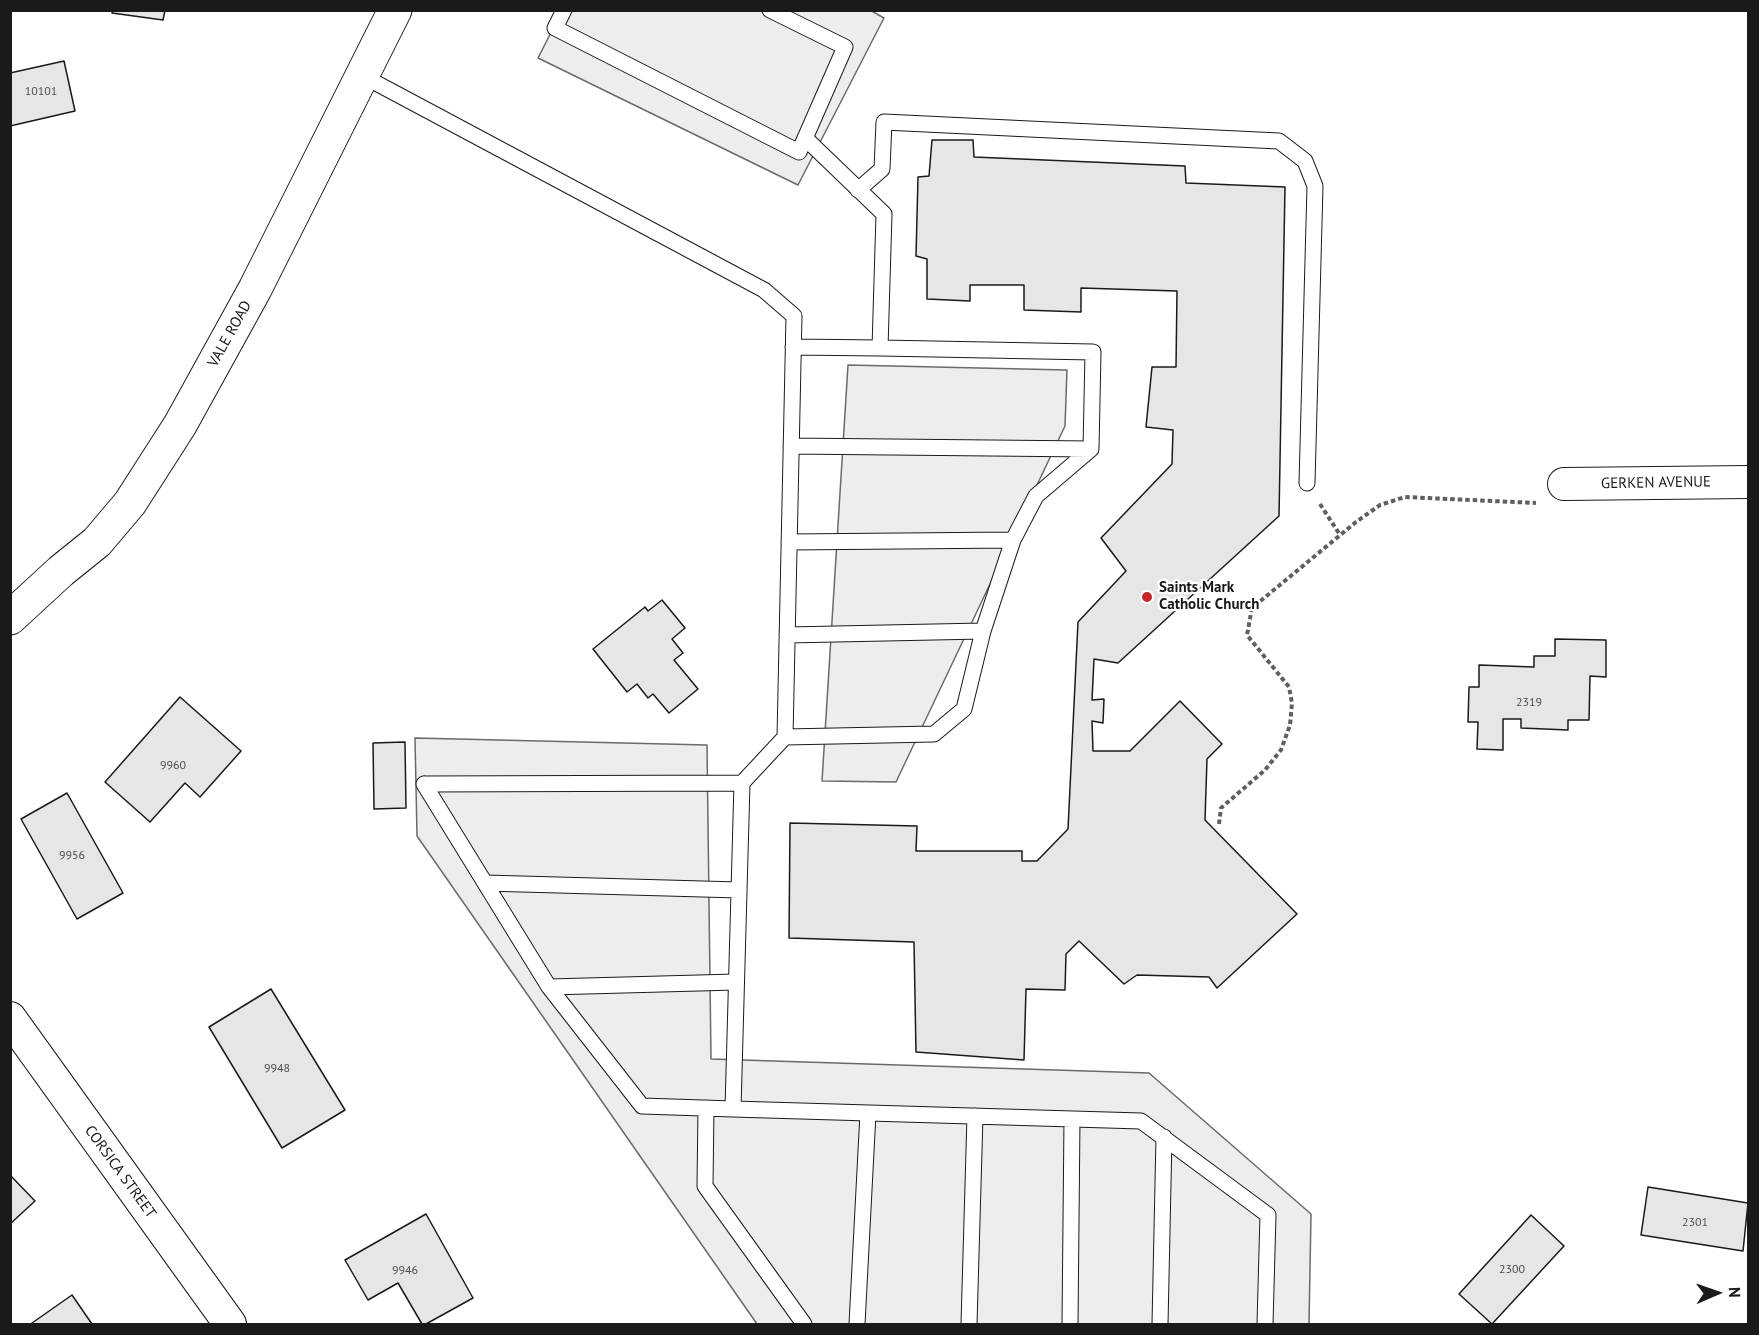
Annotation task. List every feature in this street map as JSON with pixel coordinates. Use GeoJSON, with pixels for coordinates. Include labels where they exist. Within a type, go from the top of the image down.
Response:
{"type":"FeatureCollection","features":[{"type":"Feature","properties":{"kind":"main road","name":"VALE ROAD"},"geometry":{"type":"LineString","coordinates":[[10,618],[61,570],[97,542],[130,502],[180,425],[255,289],[395,10]]}},
{"type":"Feature","properties":{"kind":"street","name":"GERKEN AVENUE"},"geometry":{"type":"LineString","coordinates":[[1564,484],[1749,482]]}},
{"type":"Feature","properties":{"kind":"street","name":"CORSICA STREET"},"geometry":{"type":"LineString","coordinates":[[10,1018],[230,1324]]}},
{"type":"Feature","properties":{"kind":"lane"},"geometry":{"type":"LineString","coordinates":[[564,10],[555,28],[799,152],[845,47],[770,10]]}},
{"type":"Feature","properties":{"kind":"lane"},"geometry":{"type":"LineString","coordinates":[[363,76],[764,290],[794,316],[785,737],[742,783],[733,1109]]}},
{"type":"Feature","properties":{"kind":"lane"},"geometry":{"type":"LineString","coordinates":[[858,190],[882,169],[884,122],[1279,141],[1305,162],[1315,186],[1307,483]]}},
{"type":"Feature","properties":{"kind":"lane"},"geometry":{"type":"LineString","coordinates":[[805,138],[884,214],[880,348]]}},
{"type":"Feature","properties":{"kind":"lane"},"geometry":{"type":"LineString","coordinates":[[785,737],[934,734],[964,709],[983,631],[1013,540],[1036,496],[1091,449],[1093,352],[793,347]]}},
{"type":"Feature","properties":{"kind":"lane"},"geometry":{"type":"LineString","coordinates":[[791,446],[1091,449]]}},
{"type":"Feature","properties":{"kind":"lane"},"geometry":{"type":"LineString","coordinates":[[789,542],[1013,540]]}},
{"type":"Feature","properties":{"kind":"lane"},"geometry":{"type":"LineString","coordinates":[[787,635],[983,631]]}},
{"type":"Feature","properties":{"kind":"lane"},"geometry":{"type":"LineString","coordinates":[[742,783],[424,784],[549,987],[642,1106],[1142,1121],[1268,1215],[1265,1324]]}},
{"type":"Feature","properties":{"kind":"lane"},"geometry":{"type":"LineString","coordinates":[[485,883],[739,890]]}},
{"type":"Feature","properties":{"kind":"lane"},"geometry":{"type":"LineString","coordinates":[[549,987],[736,982]]}},
{"type":"Feature","properties":{"kind":"lane"},"geometry":{"type":"LineString","coordinates":[[706,1108],[705,1186],[804,1324]]}},
{"type":"Feature","properties":{"kind":"lane"},"geometry":{"type":"LineString","coordinates":[[857,1324],[868,1113]]}},
{"type":"Feature","properties":{"kind":"lane"},"geometry":{"type":"LineString","coordinates":[[969,1324],[975,1116]]}},
{"type":"Feature","properties":{"kind":"lane"},"geometry":{"type":"LineString","coordinates":[[1070,1324],[1072,1119]]}},
{"type":"Feature","properties":{"kind":"lane"},"geometry":{"type":"LineString","coordinates":[[1160,1324],[1164,1137]]}},
{"type":"Feature","properties":{"kind":"path"},"geometry":{"type":"LineString","coordinates":[[1307,483],[1340,535]]}},
{"type":"Feature","properties":{"kind":"path"},"geometry":{"type":"LineString","coordinates":[[1219,824],[1221,808],[1265,770],[1281,750],[1290,725],[1292,703],[1289,687],[1247,635],[1252,608],[1380,505],[1405,497],[1535,504],[1564,484]]}},
{"type":"Feature","properties":{"kind":"shaded area"},"geometry":{"type":"Polygon","coordinates":[[[870,10],[884,18],[798,185],[538,58],[562,11],[870,10]]]}},
{"type":"Feature","properties":{"kind":"shaded area"},"geometry":{"type":"Polygon","coordinates":[[[848,365],[1067,370],[1065,426],[896,782],[822,781],[848,365]]]}},
{"type":"Feature","properties":{"kind":"shaded area"},"geometry":{"type":"Polygon","coordinates":[[[415,738],[707,745],[711,1059],[1149,1073],[1311,1214],[1309,1324],[757,1324],[417,836],[415,738]]]}},
{"type":"Feature","properties":{"kind":"building"},"geometry":{"type":"Polygon","coordinates":[[[113,10],[165,10],[163,20],[112,13],[113,10]]]}},
{"type":"Feature","properties":{"kind":"building"},"geometry":{"type":"Polygon","coordinates":[[[64,61],[75,111],[10,126],[10,73],[64,61]]]}},
{"type":"Feature","properties":{"kind":"building","name":"Saints Mark Catholic Church"},"geometry":{"type":"Polygon","coordinates":[[[932,140],[973,140],[974,157],[1185,166],[1186,183],[1285,187],[1279,516],[1118,663],[1094,659],[1092,700],[1104,699],[1103,723],[1092,721],[1093,751],[1130,751],[1180,701],[1222,744],[1207,759],[1205,820],[1297,914],[1217,988],[1209,977],[1137,975],[1124,984],[1079,941],[1066,954],[1065,990],[1026,989],[1024,1060],[916,1052],[914,942],[789,938],[790,823],[917,826],[916,851],[1022,851],[1022,861],[1037,861],[1068,829],[1078,622],[1126,571],[1101,538],[1172,464],[1173,430],[1146,427],[1152,367],[1176,367],[1177,291],[1081,288],[1081,312],[1024,310],[1024,285],[970,285],[970,301],[927,299],[927,259],[916,256],[918,177],[929,176],[932,140]]]}},
{"type":"Feature","properties":{"kind":"building"},"geometry":{"type":"Polygon","coordinates":[[[662,600],[685,628],[672,639],[683,653],[674,660],[698,689],[669,713],[653,694],[648,698],[637,684],[627,692],[593,649],[645,607],[648,611],[662,600]]]}},
{"type":"Feature","properties":{"kind":"building"},"geometry":{"type":"Polygon","coordinates":[[[1555,639],[1606,640],[1606,677],[1590,676],[1589,720],[1568,720],[1568,730],[1521,728],[1521,719],[1503,719],[1503,750],[1477,749],[1478,722],[1468,722],[1469,687],[1479,687],[1479,665],[1534,667],[1534,656],[1555,656],[1555,639]]]}},
{"type":"Feature","properties":{"kind":"building"},"geometry":{"type":"Polygon","coordinates":[[[180,697],[241,751],[200,797],[185,783],[150,822],[105,782],[180,697]]]}},
{"type":"Feature","properties":{"kind":"building"},"geometry":{"type":"Polygon","coordinates":[[[405,742],[406,808],[374,809],[373,743],[405,742]]]}},
{"type":"Feature","properties":{"kind":"building"},"geometry":{"type":"Polygon","coordinates":[[[67,793],[123,893],[77,919],[21,819],[67,793]]]}},
{"type":"Feature","properties":{"kind":"building"},"geometry":{"type":"Polygon","coordinates":[[[271,989],[345,1110],[282,1148],[209,1027],[271,989]]]}},
{"type":"Feature","properties":{"kind":"building"},"geometry":{"type":"Polygon","coordinates":[[[10,1175],[35,1201],[10,1224],[10,1175]]]}},
{"type":"Feature","properties":{"kind":"building"},"geometry":{"type":"Polygon","coordinates":[[[1648,1187],[1748,1203],[1743,1251],[1641,1235],[1648,1187]]]}},
{"type":"Feature","properties":{"kind":"building"},"geometry":{"type":"Polygon","coordinates":[[[426,1214],[473,1298],[426,1324],[422,1324],[398,1283],[368,1300],[345,1260],[426,1214]]]}},
{"type":"Feature","properties":{"kind":"building"},"geometry":{"type":"Polygon","coordinates":[[[1531,1215],[1564,1246],[1492,1324],[1459,1294],[1531,1215]]]}},
{"type":"Feature","properties":{"kind":"building"},"geometry":{"type":"Polygon","coordinates":[[[72,1295],[92,1324],[32,1323],[72,1295]]]}},
{"type":"Feature","properties":{"kind":"place","name":"Saints Mark Catholic Church"},"geometry":{"type":"Point","coordinates":[1147,597]}}]}
